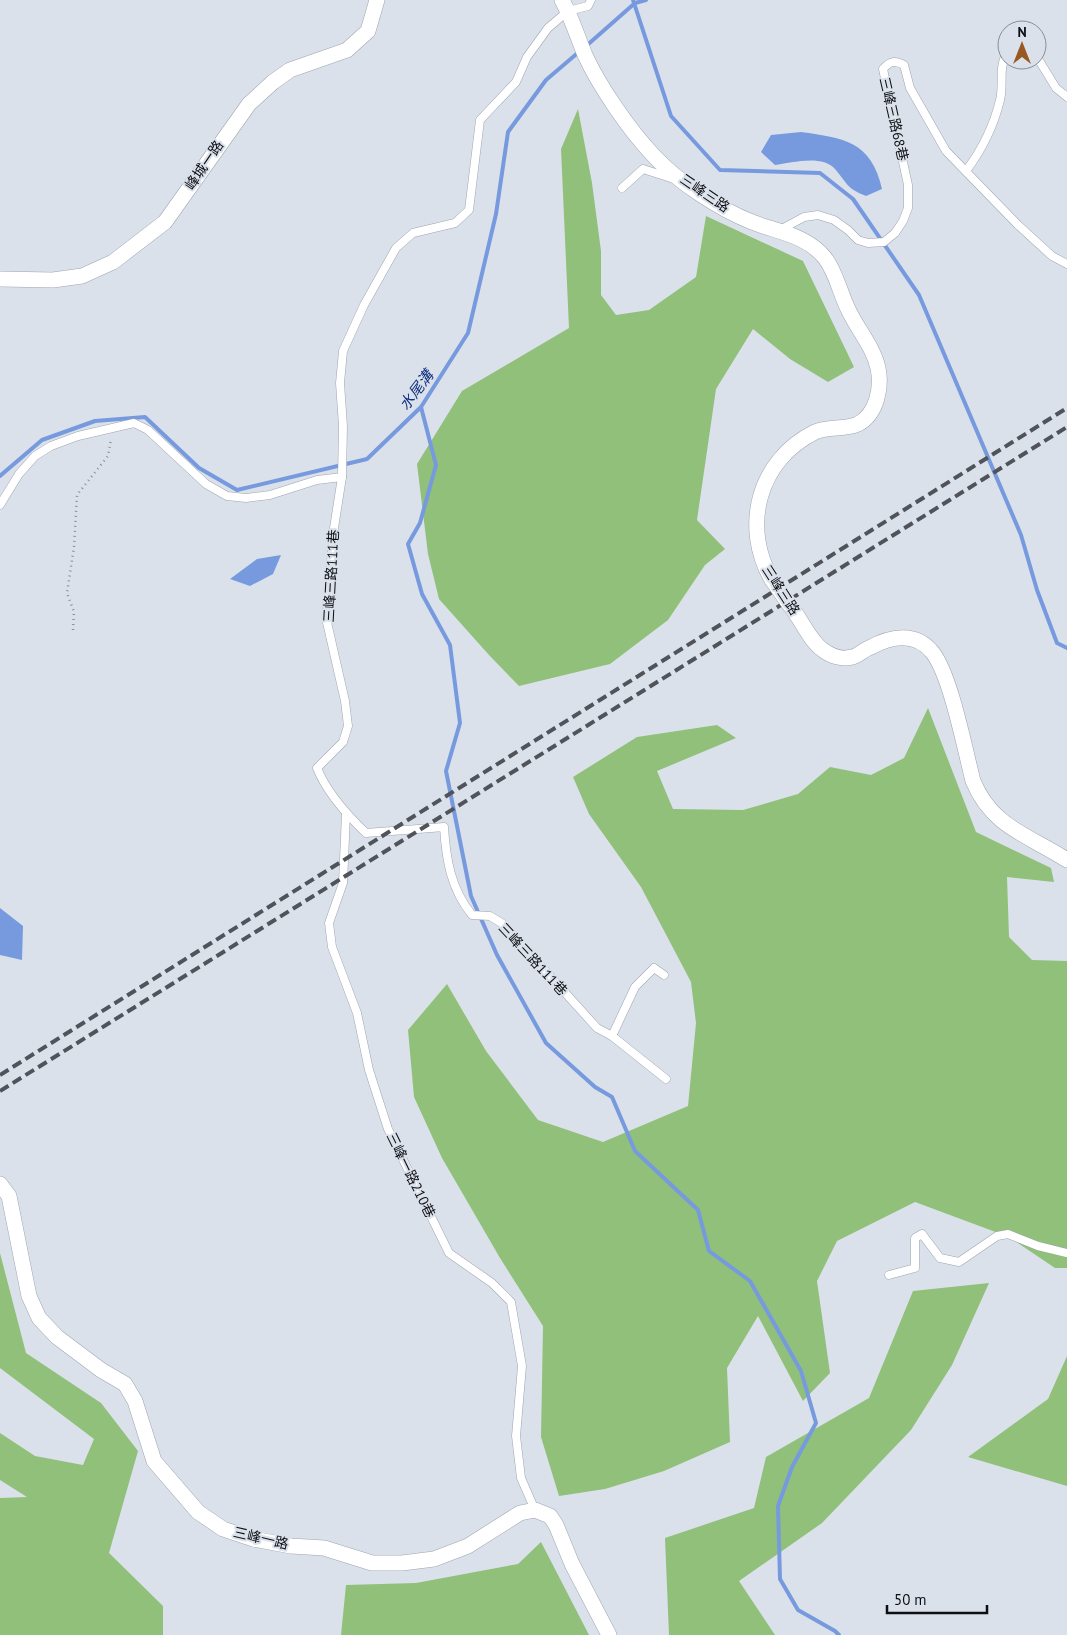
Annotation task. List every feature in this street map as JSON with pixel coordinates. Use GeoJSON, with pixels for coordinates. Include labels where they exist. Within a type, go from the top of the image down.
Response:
{"type":"FeatureCollection","features":[{"type":"Feature","properties":{"kind":"street","name":"峰城一路"},"geometry":{"type":"LineString","coordinates":[[0,279],[53,280],[82,276],[113,262],[165,222],[249,104],[273,82],[290,70],[347,50],[368,31],[377,0]]}},
{"type":"Feature","properties":{"kind":"street","name":"三峰三路"},"geometry":{"type":"LineString","coordinates":[[565,6],[586,56],[613,102],[654,156],[687,183],[726,209],[752,222],[780,230],[805,241],[826,259],[848,310],[873,352],[880,381],[879,394],[867,415],[858,424],[818,430],[803,438],[785,455],[770,476],[758,506],[756,529],[758,550],[772,580],[821,649],[836,657],[852,657],[871,646],[900,636],[914,638],[926,644],[935,655],[944,676],[973,781],[979,796],[999,820],[1067,860]]}},
{"type":"Feature","properties":{"kind":"street","name":"三峰一路"},"geometry":{"type":"LineString","coordinates":[[0,1184],[9,1196],[29,1296],[39,1318],[57,1337],[100,1370],[125,1384],[135,1401],[154,1462],[198,1512],[224,1529],[253,1539],[291,1546],[324,1548],[372,1563],[402,1563],[434,1559],[468,1546],[520,1513],[535,1510]]}},
{"type":"Feature","properties":{"kind":"street"},"geometry":{"type":"LineString","coordinates":[[535,1510],[550,1516],[556,1526],[576,1572],[609,1635]]}},
{"type":"Feature","properties":{"kind":"lane","name":"三峰三路111巷"},"geometry":{"type":"LineString","coordinates":[[591,0],[588,6],[565,6],[527,57],[516,82],[480,120],[469,210],[455,223],[413,233],[396,248],[364,305],[343,351],[340,383],[342,476],[331,547],[326,618],[345,702],[348,726],[343,742],[317,768],[323,782],[346,814],[366,833],[444,827],[450,875],[462,902],[472,915],[490,916],[503,924],[597,1028],[612,1036],[666,1079]]}},
{"type":"Feature","properties":{"kind":"lane","name":"三峰三路68巷"},"geometry":{"type":"LineString","coordinates":[[780,230],[804,217],[818,215],[834,220],[858,240],[868,243],[884,242],[903,221],[908,208],[908,185],[883,70],[888,63],[897,61],[904,65],[910,88],[946,151],[1045,250],[1067,264]]}},
{"type":"Feature","properties":{"kind":"lane"},"geometry":{"type":"LineString","coordinates":[[966,171],[978,155],[1001,99],[1002,70]]}},
{"type":"Feature","properties":{"kind":"lane"},"geometry":{"type":"LineString","coordinates":[[1045,70],[1056,88],[1067,97]]}},
{"type":"Feature","properties":{"kind":"lane"},"geometry":{"type":"LineString","coordinates":[[622,188],[644,169],[687,183]]}},
{"type":"Feature","properties":{"kind":"lane"},"geometry":{"type":"LineString","coordinates":[[0,505],[19,474],[35,456],[51,446],[78,436],[134,423],[148,430],[206,484],[227,496],[246,498],[270,495],[317,480],[342,476]]}},
{"type":"Feature","properties":{"kind":"lane","name":"三峰一路210巷"},"geometry":{"type":"LineString","coordinates":[[346,814],[343,883],[329,924],[332,947],[357,1013],[369,1070],[388,1129],[449,1253],[492,1283],[511,1302],[522,1366],[516,1436],[521,1478],[535,1510]]}},
{"type":"Feature","properties":{"kind":"lane"},"geometry":{"type":"LineString","coordinates":[[612,1036],[635,987],[654,968],[664,975]]}},
{"type":"Feature","properties":{"kind":"lane"},"geometry":{"type":"LineString","coordinates":[[888,1274],[915,1268],[915,1238],[922,1234],[940,1258],[959,1262],[997,1236],[1008,1234],[1038,1246],[1067,1253]]}},
{"type":"Feature","properties":{"kind":"path"},"geometry":{"type":"LineString","coordinates":[[73,630],[74,612],[67,593],[74,547],[77,495],[108,456],[114,428]]}},
{"type":"Feature","properties":{"kind":"green space"},"geometry":{"type":"Polygon","coordinates":[[[578,109],[592,183],[601,251],[601,295],[616,315],[649,310],[696,277],[706,216],[803,261],[854,367],[828,382],[790,359],[753,329],[716,389],[697,520],[725,549],[705,565],[668,620],[610,664],[519,686],[439,599],[428,554],[417,464],[462,391],[569,328],[561,149],[578,109]]]}},
{"type":"Feature","properties":{"kind":"green space"},"geometry":{"type":"Polygon","coordinates":[[[928,708],[976,832],[1051,868],[1054,882],[1007,877],[1009,937],[1032,960],[1067,961],[1067,1268],[1055,1268],[1009,1237],[915,1202],[837,1241],[817,1281],[830,1373],[803,1401],[758,1316],[727,1368],[730,1442],[664,1471],[605,1489],[559,1496],[541,1437],[543,1326],[500,1258],[442,1158],[414,1097],[408,1030],[447,984],[486,1051],[538,1120],[603,1142],[688,1106],[696,1023],[691,982],[641,887],[589,814],[573,777],[637,737],[717,725],[736,738],[657,771],[673,809],[743,810],[798,794],[830,767],[871,775],[904,758],[928,708]]]}},
{"type":"Feature","properties":{"kind":"green space"},"geometry":{"type":"Polygon","coordinates":[[[0,1253],[26,1353],[101,1403],[138,1451],[109,1553],[163,1606],[163,1635],[0,1635],[0,1498],[27,1497],[0,1480],[0,1433],[35,1456],[83,1465],[94,1439],[0,1368],[0,1253]]]}},
{"type":"Feature","properties":{"kind":"green space"},"geometry":{"type":"Polygon","coordinates":[[[989,1283],[952,1365],[911,1430],[822,1523],[739,1581],[775,1635],[669,1635],[665,1538],[754,1508],[766,1457],[869,1398],[913,1291],[989,1283]]]}},
{"type":"Feature","properties":{"kind":"green space"},"geometry":{"type":"Polygon","coordinates":[[[1067,1356],[1067,1486],[968,1457],[1048,1399],[1067,1356]]]}},
{"type":"Feature","properties":{"kind":"green space"},"geometry":{"type":"Polygon","coordinates":[[[541,1542],[589,1635],[341,1635],[346,1585],[416,1583],[518,1564],[541,1542]]]}},
{"type":"Feature","properties":{"kind":"water"},"geometry":{"type":"Polygon","coordinates":[[[801,132],[843,140],[863,151],[877,173],[882,189],[866,196],[851,188],[829,164],[815,161],[798,161],[775,165],[761,152],[771,135],[801,132]]]}},
{"type":"Feature","properties":{"kind":"water"},"geometry":{"type":"Polygon","coordinates":[[[281,555],[273,574],[250,586],[230,579],[257,559],[281,555]]]}},
{"type":"Feature","properties":{"kind":"water"},"geometry":{"type":"Polygon","coordinates":[[[0,908],[23,926],[22,960],[0,955],[0,908]]]}},
{"type":"Feature","properties":{"kind":"waterway"},"geometry":{"type":"LineString","coordinates":[[633,0],[671,116],[720,170],[820,173],[853,199],[919,295],[1021,535],[1037,590],[1057,643],[1067,648]]}},
{"type":"Feature","properties":{"kind":"waterway","name":"水尾溝"},"geometry":{"type":"LineString","coordinates":[[585,47],[635,3],[646,0]]}},
{"type":"Feature","properties":{"kind":"waterway","name":"水尾溝"},"geometry":{"type":"LineString","coordinates":[[0,476],[42,440],[95,421],[145,417],[199,468],[237,490],[367,459],[421,407],[468,333],[496,214],[508,132],[546,80],[580,51]]}},
{"type":"Feature","properties":{"kind":"waterway"},"geometry":{"type":"LineString","coordinates":[[421,407],[436,465],[420,523],[408,544],[422,594],[450,645],[460,723],[446,771],[471,896],[497,955],[546,1043],[595,1087],[612,1097],[635,1151],[698,1210],[709,1251],[750,1281],[801,1371],[816,1423],[792,1467],[778,1506],[780,1579],[798,1610],[839,1635]]}},
{"type":"Feature","properties":{"kind":"railway"},"geometry":{"type":"LineString","coordinates":[[0,1075],[1067,408]]}},
{"type":"Feature","properties":{"kind":"railway"},"geometry":{"type":"LineString","coordinates":[[0,1091],[1067,427]]}}]}
